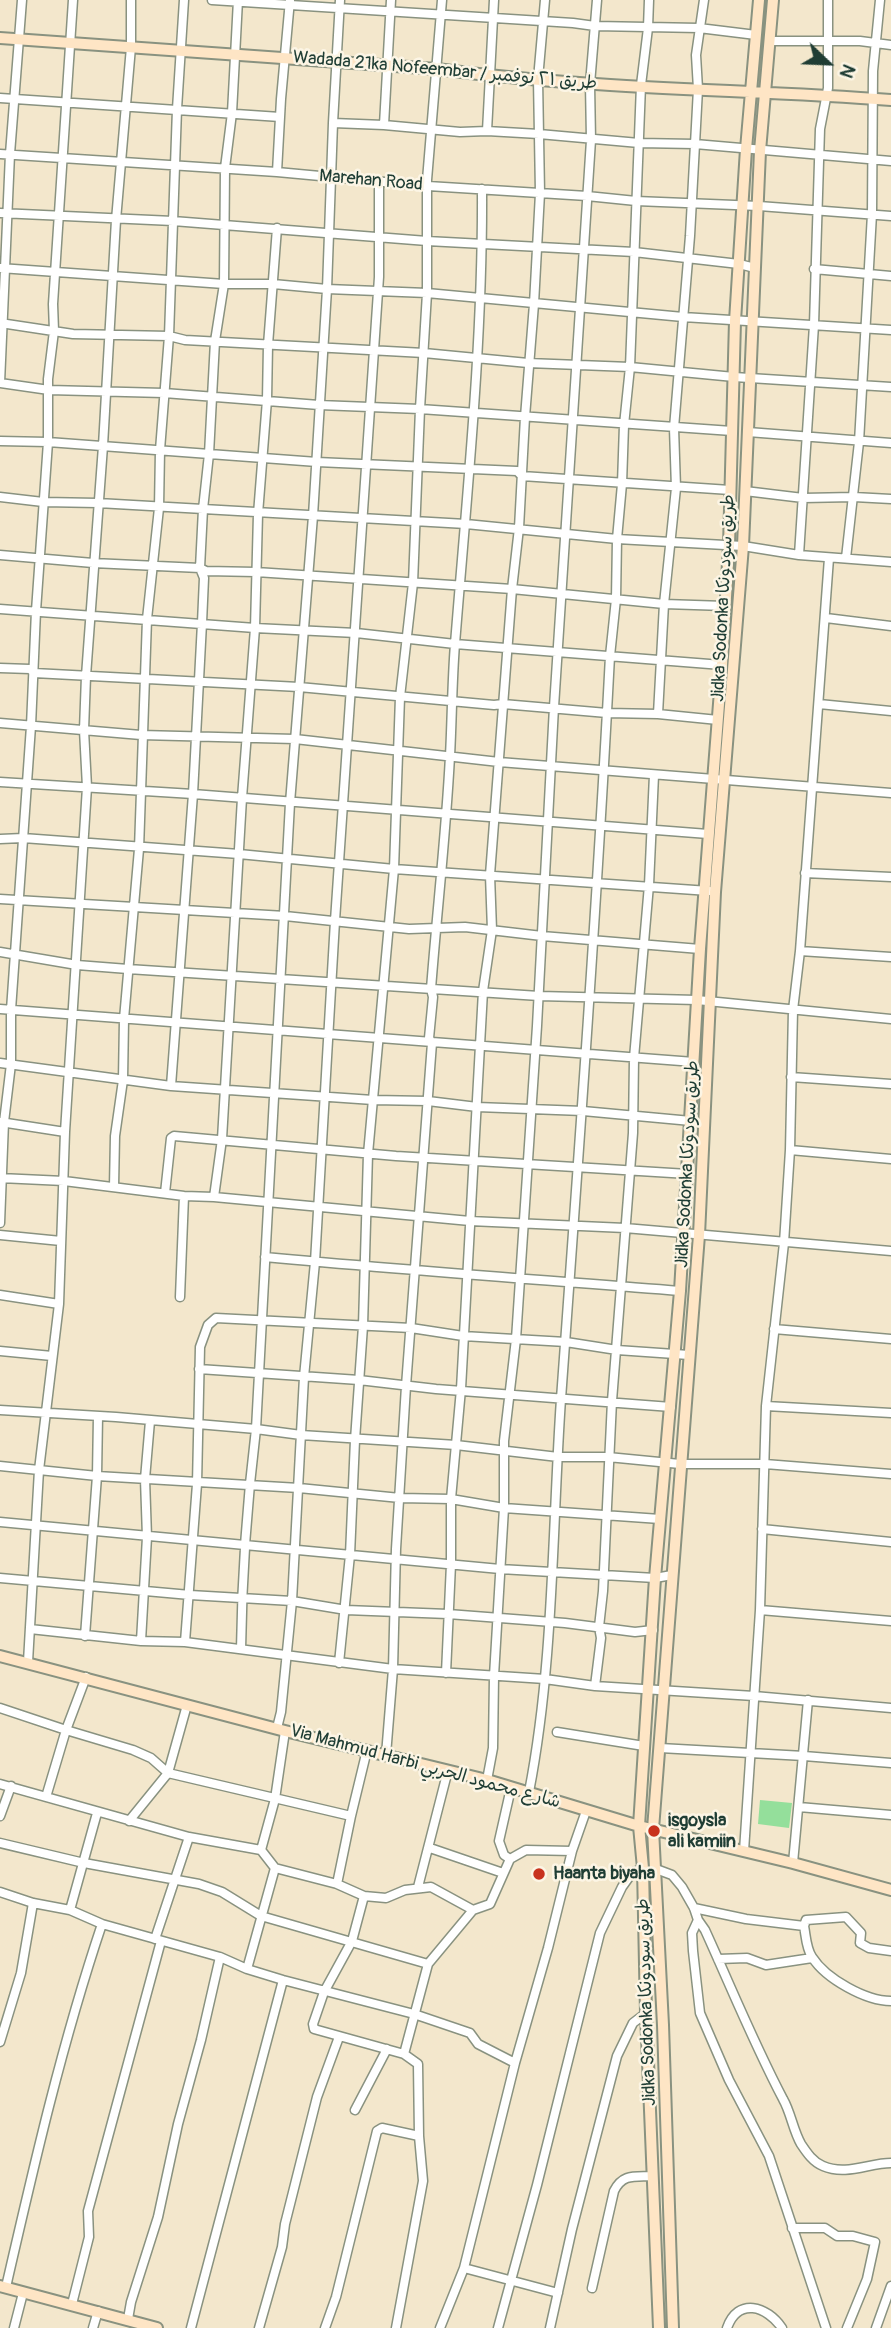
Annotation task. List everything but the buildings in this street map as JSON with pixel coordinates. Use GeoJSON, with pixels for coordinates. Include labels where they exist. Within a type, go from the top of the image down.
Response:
{"type":"FeatureCollection","features":[{"type":"Feature","properties":{"kind":"main road","name":"Jidka Sodonka طريق سودونكا"},"geometry":{"type":"LineString","coordinates":[[673,2328],[653,1829],[699,1234],[703,1001],[710,891],[708,834],[729,546],[735,321],[750,91],[759,0]]}},
{"type":"Feature","properties":{"kind":"main road","name":"Jidka Sodonka طريق سودونكا"},"geometry":{"type":"LineString","coordinates":[[659,2328],[643,1867],[639,1826],[655,1578],[680,1291],[694,1062],[703,1001],[700,949],[724,779],[743,546],[760,151],[773,0]]}},
{"type":"Feature","properties":{"kind":"main road","name":"Wadada 21ka Nofeembar / طريق ٢١ نوفمبر"},"geometry":{"type":"LineString","coordinates":[[0,38],[337,61],[590,84],[765,91],[891,100]]}},
{"type":"Feature","properties":{"kind":"main road","name":"Via Mahmud Harbi شارع محمود الحربي"},"geometry":{"type":"LineString","coordinates":[[0,1656],[487,1780],[639,1826],[891,1890]]}},
{"type":"Feature","properties":{"kind":"main road"},"geometry":{"type":"LineString","coordinates":[[649,2081],[664,2080]]}},
{"type":"Feature","properties":{"kind":"main road"},"geometry":{"type":"LineString","coordinates":[[3,2286],[151,2327]]}},
{"type":"Feature","properties":{"kind":"street"},"geometry":{"type":"LineString","coordinates":[[22,0],[5,214],[0,383],[49,390],[164,393],[732,431]]}},
{"type":"Feature","properties":{"kind":"street"},"geometry":{"type":"LineString","coordinates":[[0,1223],[2,1122],[11,1064],[11,1010],[54,331],[52,304],[73,0]]}},
{"type":"Feature","properties":{"kind":"street"},"geometry":{"type":"LineString","coordinates":[[28,1662],[39,1470],[59,1304],[65,1132],[87,788],[84,730],[89,615],[103,446],[116,220],[131,47],[131,0]]}},
{"type":"Feature","properties":{"kind":"street"},"geometry":{"type":"LineString","coordinates":[[114,1187],[115,1136],[122,1080],[124,1019],[139,849],[143,678],[159,508],[184,0]]}},
{"type":"Feature","properties":{"kind":"street"},"geometry":{"type":"LineString","coordinates":[[212,0],[340,4],[390,12],[595,26],[699,28],[756,34]]}},
{"type":"Feature","properties":{"kind":"street"},"geometry":{"type":"LineString","coordinates":[[384,125],[391,0]]}},
{"type":"Feature","properties":{"kind":"street"},"geometry":{"type":"LineString","coordinates":[[339,1663],[350,1555],[363,1326],[368,1154],[394,869],[400,696],[413,583],[425,353],[427,180],[442,0]]}},
{"type":"Feature","properties":{"kind":"street"},"geometry":{"type":"LineString","coordinates":[[487,131],[494,0]]}},
{"type":"Feature","properties":{"kind":"street"},"geometry":{"type":"LineString","coordinates":[[446,1673],[451,1499],[483,992],[492,930],[490,875],[519,528],[528,363],[538,247],[538,79],[545,0]]}},
{"type":"Feature","properties":{"kind":"street"},"geometry":{"type":"LineString","coordinates":[[487,1780],[493,1748],[494,1676],[504,1508],[504,1441],[516,1339],[518,1277],[532,1109],[554,707],[578,364],[591,140],[590,84],[597,0]]}},
{"type":"Feature","properties":{"kind":"street"},"geometry":{"type":"LineString","coordinates":[[529,1792],[540,1736],[550,1623],[561,1398],[587,1054],[588,997],[616,599],[617,539],[630,367],[641,85],[649,0]]}},
{"type":"Feature","properties":{"kind":"street"},"geometry":{"type":"LineString","coordinates":[[658,714],[664,604],[676,488],[674,428],[695,144],[698,89],[696,55],[704,0]]}},
{"type":"Feature","properties":{"kind":"street"},"geometry":{"type":"LineString","coordinates":[[799,555],[814,324],[821,130],[828,88],[828,0]]}},
{"type":"Feature","properties":{"kind":"street"},"geometry":{"type":"LineString","coordinates":[[846,558],[855,497],[859,442],[872,214],[873,71],[880,0]]}},
{"type":"Feature","properties":{"kind":"street"},"geometry":{"type":"LineString","coordinates":[[171,1086],[193,794],[204,578],[200,568],[203,509],[215,341],[224,284],[225,168],[232,113],[238,1]]}},
{"type":"Feature","properties":{"kind":"street"},"geometry":{"type":"LineString","coordinates":[[277,172],[290,2]]}},
{"type":"Feature","properties":{"kind":"street"},"geometry":{"type":"LineString","coordinates":[[241,1649],[249,1485],[256,1429],[290,803],[317,462],[340,4]]}},
{"type":"Feature","properties":{"kind":"street"},"geometry":{"type":"LineString","coordinates":[[770,41],[891,45]]}},
{"type":"Feature","properties":{"kind":"street"},"geometry":{"type":"LineString","coordinates":[[0,98],[280,117]]}},
{"type":"Feature","properties":{"kind":"street"},"geometry":{"type":"LineString","coordinates":[[333,123],[460,132],[539,134],[639,143],[695,144],[891,161]]}},
{"type":"Feature","properties":{"kind":"street","name":"Marehan Road"},"geometry":{"type":"LineString","coordinates":[[0,154],[225,168],[636,201],[759,206],[891,216]]}},
{"type":"Feature","properties":{"kind":"street"},"geometry":{"type":"LineString","coordinates":[[261,1850],[275,1799],[292,1601],[304,1377],[315,1262],[378,290],[379,181]]}},
{"type":"Feature","properties":{"kind":"street"},"geometry":{"type":"LineString","coordinates":[[386,1755],[393,1669],[406,1386],[432,1042],[429,1038],[433,997],[431,989],[442,871],[450,756],[450,702],[473,413],[482,245],[482,189]]}},
{"type":"Feature","properties":{"kind":"street"},"geometry":{"type":"LineString","coordinates":[[5,214],[173,221],[380,236],[427,242],[634,253],[755,268]]}},
{"type":"Feature","properties":{"kind":"street"},"geometry":{"type":"LineString","coordinates":[[214,1197],[222,1139],[255,628],[258,514],[276,228]]}},
{"type":"Feature","properties":{"kind":"street"},"geometry":{"type":"LineString","coordinates":[[3,268],[224,284],[273,284],[427,293],[683,317],[891,330]]}},
{"type":"Feature","properties":{"kind":"street"},"geometry":{"type":"LineString","coordinates":[[814,269],[891,276]]}},
{"type":"Feature","properties":{"kind":"street"},"geometry":{"type":"LineString","coordinates":[[1,323],[109,335],[425,353],[528,363],[630,367],[680,373],[891,387]]}},
{"type":"Feature","properties":{"kind":"street"},"geometry":{"type":"LineString","coordinates":[[748,432],[891,443]]}},
{"type":"Feature","properties":{"kind":"street"},"geometry":{"type":"LineString","coordinates":[[0,441],[48,442],[317,462],[517,471],[522,476],[730,491]]}},
{"type":"Feature","properties":{"kind":"street"},"geometry":{"type":"LineString","coordinates":[[745,491],[803,498],[891,499]]}},
{"type":"Feature","properties":{"kind":"street"},"geometry":{"type":"LineString","coordinates":[[0,497],[43,502],[466,524],[617,539],[743,546],[799,555],[891,562]]}},
{"type":"Feature","properties":{"kind":"street"},"geometry":{"type":"LineString","coordinates":[[0,555],[200,568],[206,571],[512,589],[664,604],[725,606]]}},
{"type":"Feature","properties":{"kind":"street"},"geometry":{"type":"LineString","coordinates":[[744,1851],[760,1610],[766,1406],[784,1243],[790,1150],[793,1010],[800,951],[829,558]]}},
{"type":"Feature","properties":{"kind":"street"},"geometry":{"type":"LineString","coordinates":[[0,608],[356,633],[455,644],[722,664]]}},
{"type":"Feature","properties":{"kind":"street"},"geometry":{"type":"LineString","coordinates":[[826,618],[891,625]]}},
{"type":"Feature","properties":{"kind":"street"},"geometry":{"type":"LineString","coordinates":[[0,668],[30,669],[34,673],[299,687],[450,702],[718,720]]}},
{"type":"Feature","properties":{"kind":"street"},"geometry":{"type":"LineString","coordinates":[[819,704],[891,712]]}},
{"type":"Feature","properties":{"kind":"street"},"geometry":{"type":"LineString","coordinates":[[0,723],[141,735],[295,740],[499,762],[891,793]]}},
{"type":"Feature","properties":{"kind":"street"},"geometry":{"type":"LineString","coordinates":[[595,1686],[601,1638],[599,1628],[602,1613],[611,1401],[633,1117],[634,1058],[649,885],[654,775]]}},
{"type":"Feature","properties":{"kind":"street"},"geometry":{"type":"LineString","coordinates":[[0,782],[193,794],[708,834]]}},
{"type":"Feature","properties":{"kind":"street"},"geometry":{"type":"LineString","coordinates":[[0,839],[23,838],[394,869],[710,891]]}},
{"type":"Feature","properties":{"kind":"street"},"geometry":{"type":"LineString","coordinates":[[805,873],[891,877]]}},
{"type":"Feature","properties":{"kind":"street"},"geometry":{"type":"LineString","coordinates":[[0,899],[285,916],[387,928],[492,930],[700,949]]}},
{"type":"Feature","properties":{"kind":"street"},"geometry":{"type":"LineString","coordinates":[[800,951],[891,957]]}},
{"type":"Feature","properties":{"kind":"street"},"geometry":{"type":"LineString","coordinates":[[0,952],[76,965],[128,969],[539,996],[703,1001],[891,1019]]}},
{"type":"Feature","properties":{"kind":"street"},"geometry":{"type":"LineString","coordinates":[[0,1009],[694,1062]]}},
{"type":"Feature","properties":{"kind":"street"},"geometry":{"type":"LineString","coordinates":[[0,1063],[171,1086],[275,1091],[373,1100],[428,1101],[477,1107],[583,1111],[691,1121]]}},
{"type":"Feature","properties":{"kind":"street"},"geometry":{"type":"LineString","coordinates":[[791,1077],[891,1084]]}},
{"type":"Feature","properties":{"kind":"street"},"geometry":{"type":"LineString","coordinates":[[2,1122],[65,1132]]}},
{"type":"Feature","properties":{"kind":"street"},"geometry":{"type":"LineString","coordinates":[[165,1194],[171,1139],[174,1136],[368,1154],[688,1174]]}},
{"type":"Feature","properties":{"kind":"street"},"geometry":{"type":"LineString","coordinates":[[790,1150],[891,1159]]}},
{"type":"Feature","properties":{"kind":"street"},"geometry":{"type":"LineString","coordinates":[[1,1178],[64,1181],[165,1194],[318,1208],[523,1224],[625,1228],[891,1251]]}},
{"type":"Feature","properties":{"kind":"street"},"geometry":{"type":"LineString","coordinates":[[180,1297],[184,1196]]}},
{"type":"Feature","properties":{"kind":"street"},"geometry":{"type":"LineString","coordinates":[[0,1235],[61,1241]]}},
{"type":"Feature","properties":{"kind":"street"},"geometry":{"type":"LineString","coordinates":[[265,1257],[680,1291]]}},
{"type":"Feature","properties":{"kind":"street"},"geometry":{"type":"LineString","coordinates":[[0,1295],[59,1304]]}},
{"type":"Feature","properties":{"kind":"street"},"geometry":{"type":"LineString","coordinates":[[185,1642],[197,1484],[199,1369],[202,1338],[208,1325],[216,1318],[411,1328],[463,1336],[566,1342],[617,1350],[689,1355]]}},
{"type":"Feature","properties":{"kind":"street"},"geometry":{"type":"LineString","coordinates":[[774,1329],[891,1339]]}},
{"type":"Feature","properties":{"kind":"street"},"geometry":{"type":"LineString","coordinates":[[0,1351],[52,1356]]}},
{"type":"Feature","properties":{"kind":"street"},"geometry":{"type":"LineString","coordinates":[[199,1369],[671,1407]]}},
{"type":"Feature","properties":{"kind":"street"},"geometry":{"type":"LineString","coordinates":[[766,1406],[891,1413]]}},
{"type":"Feature","properties":{"kind":"street"},"geometry":{"type":"LineString","coordinates":[[0,1410],[198,1424],[558,1457],[608,1457],[680,1464],[765,1464],[891,1474]]}},
{"type":"Feature","properties":{"kind":"street"},"geometry":{"type":"LineString","coordinates":[[85,1636],[97,1476],[98,1416]]}},
{"type":"Feature","properties":{"kind":"street"},"geometry":{"type":"LineString","coordinates":[[141,1641],[147,1537],[145,1479],[149,1421]]}},
{"type":"Feature","properties":{"kind":"street"},"geometry":{"type":"LineString","coordinates":[[0,1466],[197,1484],[451,1499],[504,1508],[660,1519]]}},
{"type":"Feature","properties":{"kind":"street"},"geometry":{"type":"LineString","coordinates":[[0,1522],[500,1569],[655,1578],[672,1575]]}},
{"type":"Feature","properties":{"kind":"street"},"geometry":{"type":"LineString","coordinates":[[762,1529],[891,1542]]}},
{"type":"Feature","properties":{"kind":"street"},"geometry":{"type":"LineString","coordinates":[[0,1578],[292,1601],[346,1610],[448,1614],[635,1632],[653,1630]]}},
{"type":"Feature","properties":{"kind":"street"},"geometry":{"type":"LineString","coordinates":[[760,1610],[891,1621]]}},
{"type":"Feature","properties":{"kind":"street"},"geometry":{"type":"LineString","coordinates":[[30,1629],[141,1641],[185,1642],[393,1669],[891,1708]]}},
{"type":"Feature","properties":{"kind":"street"},"geometry":{"type":"LineString","coordinates":[[46,1797],[66,1730],[86,1677]]}},
{"type":"Feature","properties":{"kind":"street"},"geometry":{"type":"LineString","coordinates":[[793,1863],[808,1700]]}},
{"type":"Feature","properties":{"kind":"street"},"geometry":{"type":"LineString","coordinates":[[129,1821],[168,1773],[187,1705]]}},
{"type":"Feature","properties":{"kind":"street"},"geometry":{"type":"LineString","coordinates":[[0,1708],[133,1749],[151,1758],[168,1773],[351,1816]]}},
{"type":"Feature","properties":{"kind":"street"},"geometry":{"type":"LineString","coordinates":[[557,1732],[644,1746]]}},
{"type":"Feature","properties":{"kind":"street"},"geometry":{"type":"LineString","coordinates":[[660,1748],[891,1763]]}},
{"type":"Feature","properties":{"kind":"street"},"geometry":{"type":"LineString","coordinates":[[337,1884],[367,1751]]}},
{"type":"Feature","properties":{"kind":"street"},"geometry":{"type":"LineString","coordinates":[[418,1887],[448,1770]]}},
{"type":"Feature","properties":{"kind":"street"},"geometry":{"type":"LineString","coordinates":[[0,1784],[189,1837],[261,1850],[275,1868],[337,1884],[364,1896],[386,1898],[418,1887],[437,1889],[460,1905],[473,1910]]}},
{"type":"Feature","properties":{"kind":"street"},"geometry":{"type":"LineString","coordinates":[[0,1816],[11,1787]]}},
{"type":"Feature","properties":{"kind":"street"},"geometry":{"type":"LineString","coordinates":[[510,1859],[504,1855],[499,1841],[512,1788]]}},
{"type":"Feature","properties":{"kind":"street"},"geometry":{"type":"LineString","coordinates":[[799,1807],[891,1815]]}},
{"type":"Feature","properties":{"kind":"street"},"geometry":{"type":"LineString","coordinates":[[440,2328],[464,2268],[515,2063],[572,1851],[586,1811]]}},
{"type":"Feature","properties":{"kind":"street"},"geometry":{"type":"LineString","coordinates":[[70,1910],[97,1813]]}},
{"type":"Feature","properties":{"kind":"street"},"geometry":{"type":"LineString","coordinates":[[72,2304],[89,2237],[88,2211],[105,2154],[158,1940],[189,1837]]}},
{"type":"Feature","properties":{"kind":"street"},"geometry":{"type":"LineString","coordinates":[[0,1843],[84,1863],[176,1879],[222,1892],[261,1916],[428,1964]]}},
{"type":"Feature","properties":{"kind":"street"},"geometry":{"type":"LineString","coordinates":[[430,1848],[503,1873]]}},
{"type":"Feature","properties":{"kind":"street"},"geometry":{"type":"LineString","coordinates":[[404,2054],[428,1964],[473,1910],[489,1904],[510,1859],[526,1850],[572,1851]]}},
{"type":"Feature","properties":{"kind":"street"},"geometry":{"type":"LineString","coordinates":[[498,2328],[600,1933],[622,1887],[632,1873],[643,1867]]}},
{"type":"Feature","properties":{"kind":"street"},"geometry":{"type":"LineString","coordinates":[[247,1969],[275,1868]]}},
{"type":"Feature","properties":{"kind":"street"},"geometry":{"type":"LineString","coordinates":[[656,1869],[672,1875],[694,1908],[785,2103],[799,2141],[809,2156],[823,2166],[842,2169],[891,2162]]}},
{"type":"Feature","properties":{"kind":"street"},"geometry":{"type":"LineString","coordinates":[[0,1892],[33,1903],[70,1910],[102,1924],[220,1957],[283,1980],[414,2014],[470,2033],[478,2044],[515,2063]]}},
{"type":"Feature","properties":{"kind":"street"},"geometry":{"type":"LineString","coordinates":[[364,1896],[352,1941],[324,1992],[313,2024],[314,2029],[404,2054],[418,2064],[423,2181],[396,2328]]}},
{"type":"Feature","properties":{"kind":"street"},"geometry":{"type":"LineString","coordinates":[[0,2042],[21,1973],[33,1903]]}},
{"type":"Feature","properties":{"kind":"street"},"geometry":{"type":"LineString","coordinates":[[694,1908],[746,1920],[804,1926]]}},
{"type":"Feature","properties":{"kind":"street"},"geometry":{"type":"LineString","coordinates":[[891,1951],[869,1948],[860,1943],[861,1933],[846,1917],[806,1920],[804,1926],[812,1958],[827,1973],[873,1999],[891,2001]]}},
{"type":"Feature","properties":{"kind":"street"},"geometry":{"type":"LineString","coordinates":[[698,1920],[692,1933],[700,2014],[729,2080],[769,2156],[826,2328]]}},
{"type":"Feature","properties":{"kind":"street"},"geometry":{"type":"LineString","coordinates":[[3,2286],[80,1990],[102,1924]]}},
{"type":"Feature","properties":{"kind":"street"},"geometry":{"type":"LineString","coordinates":[[128,2319],[158,2217],[178,2123],[220,1957]]}},
{"type":"Feature","properties":{"kind":"street"},"geometry":{"type":"LineString","coordinates":[[718,1959],[747,1958],[766,1965],[812,1958]]}},
{"type":"Feature","properties":{"kind":"street"},"geometry":{"type":"LineString","coordinates":[[191,2328],[283,1980]]}},
{"type":"Feature","properties":{"kind":"street"},"geometry":{"type":"LineString","coordinates":[[550,2328],[572,2229],[618,2056],[632,2023],[646,2013]]}},
{"type":"Feature","properties":{"kind":"street"},"geometry":{"type":"LineString","coordinates":[[259,2328],[282,2247],[285,2224],[317,2097],[338,2036]]}},
{"type":"Feature","properties":{"kind":"street"},"geometry":{"type":"LineString","coordinates":[[355,2110],[387,2049]]}},
{"type":"Feature","properties":{"kind":"street"},"geometry":{"type":"LineString","coordinates":[[325,2328],[336,2298],[377,2131],[382,2129],[419,2136]]}},
{"type":"Feature","properties":{"kind":"street"},"geometry":{"type":"LineString","coordinates":[[592,2288],[614,2191],[624,2178],[653,2176]]}},
{"type":"Feature","properties":{"kind":"street"},"geometry":{"type":"LineString","coordinates":[[793,2228],[825,2228],[837,2236],[853,2236],[875,2242],[867,2279],[847,2328]]}},
{"type":"Feature","properties":{"kind":"street"},"geometry":{"type":"LineString","coordinates":[[464,2268],[558,2293]]}},
{"type":"Feature","properties":{"kind":"street"},"geometry":{"type":"LineString","coordinates":[[876,2328],[891,2286]]}},
{"type":"Feature","properties":{"kind":"street"},"geometry":{"type":"LineString","coordinates":[[14,2328],[23,2292]]}},
{"type":"Feature","properties":{"kind":"street"},"geometry":{"type":"LineString","coordinates":[[727,2328],[737,2312],[750,2307],[773,2316],[782,2328]]}},
{"type":"Feature","properties":{"kind":"street"},"geometry":{"type":"LineString","coordinates":[[93,2328],[98,2311]]}},
{"type":"Feature","properties":{"kind":"green space"},"geometry":{"type":"Polygon","coordinates":[[[760,1800],[792,1803],[789,1828],[758,1824],[760,1800]]]}},
{"type":"Feature","properties":{"kind":"place","name":"isgoysla ali kamiin"},"geometry":{"type":"Point","coordinates":[654,1831]}},
{"type":"Feature","properties":{"kind":"place","name":"Haanta biyaha"},"geometry":{"type":"Point","coordinates":[539,1874]}}]}
